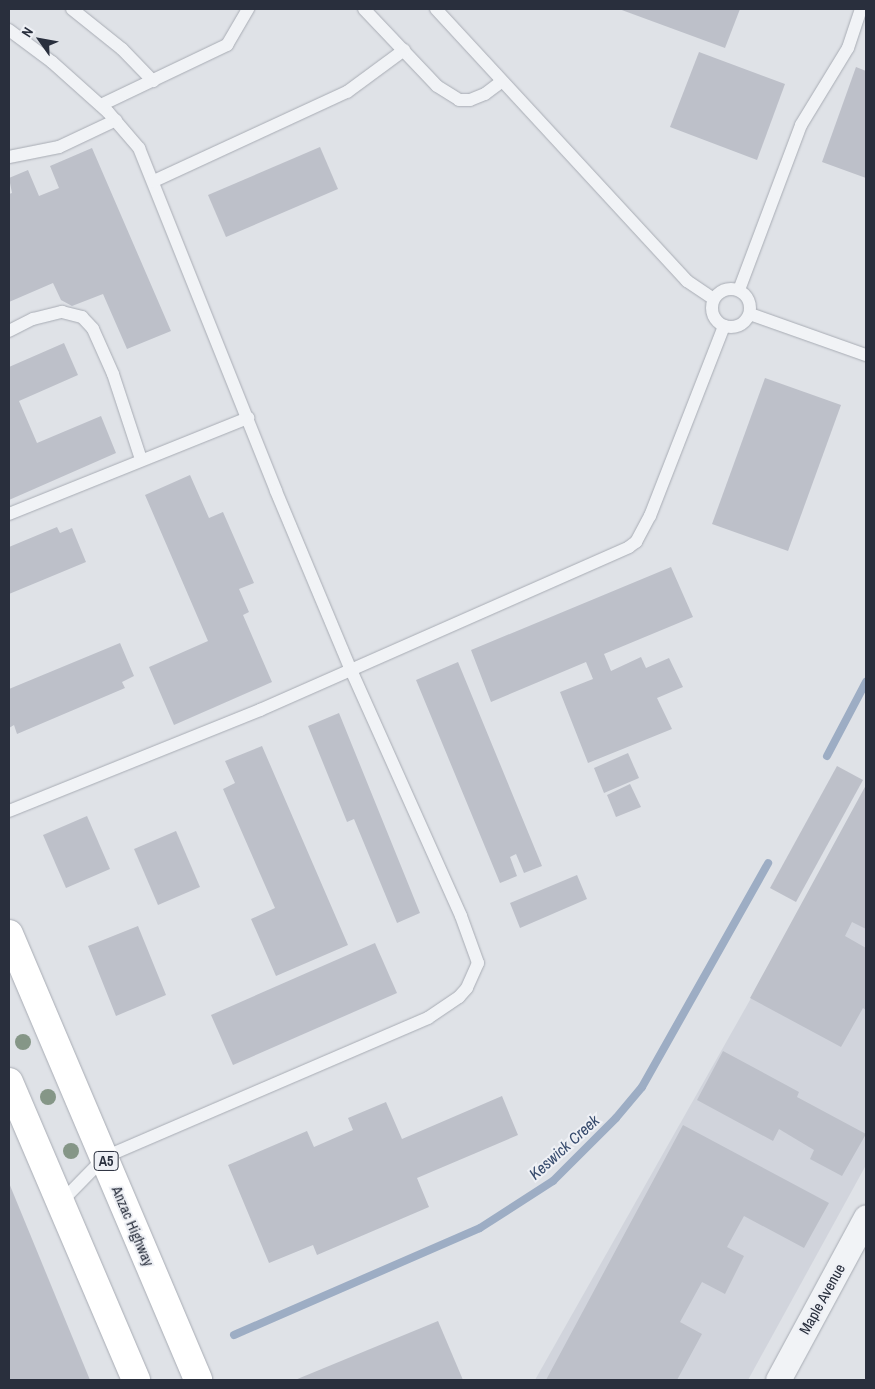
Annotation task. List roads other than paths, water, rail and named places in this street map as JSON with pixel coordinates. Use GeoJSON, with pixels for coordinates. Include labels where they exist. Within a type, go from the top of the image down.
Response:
{"type":"FeatureCollection","features":[{"type":"Feature","properties":{"kind":"highway","name":"Anzac Highway"},"geometry":{"type":"LineString","coordinates":[[9,934],[198,1380]]}},
{"type":"Feature","properties":{"kind":"highway"},"geometry":{"type":"LineString","coordinates":[[9,1082],[136,1380]]}},
{"type":"Feature","properties":{"kind":"street","name":"Maple Avenue"},"geometry":{"type":"LineString","coordinates":[[778,1380],[866,1217]]}},
{"type":"Feature","properties":{"kind":"lane"},"geometry":{"type":"LineString","coordinates":[[72,9],[122,49],[153,81]]}},
{"type":"Feature","properties":{"kind":"lane"},"geometry":{"type":"LineString","coordinates":[[100,105],[227,45],[248,9]]}},
{"type":"Feature","properties":{"kind":"lane"},"geometry":{"type":"LineString","coordinates":[[364,9],[437,86],[459,100],[470,100],[485,94],[502,81]]}},
{"type":"Feature","properties":{"kind":"lane"},"geometry":{"type":"LineString","coordinates":[[436,9],[687,281],[714,299]]}},
{"type":"Feature","properties":{"kind":"lane"},"geometry":{"type":"LineString","coordinates":[[739,290],[801,125],[848,48],[861,9]]}},
{"type":"Feature","properties":{"kind":"lane"},"geometry":{"type":"LineString","coordinates":[[9,30],[100,105],[116,120],[139,148],[154,180],[248,418],[352,670],[461,916],[478,963],[467,988],[448,1007],[428,1018],[104,1157],[60,1203]]}},
{"type":"Feature","properties":{"kind":"lane"},"geometry":{"type":"LineString","coordinates":[[154,180],[347,92],[404,50]]}},
{"type":"Feature","properties":{"kind":"lane"},"geometry":{"type":"LineString","coordinates":[[9,157],[59,147],[116,120]]}},
{"type":"Feature","properties":{"kind":"lane"},"geometry":{"type":"LineString","coordinates":[[724,290],[739,290],[750,302],[750,314],[739,326],[724,326],[712,311],[714,299],[724,290]]}},
{"type":"Feature","properties":{"kind":"lane"},"geometry":{"type":"LineString","coordinates":[[9,331],[33,319],[62,312],[82,317],[93,329],[113,374],[141,459]]}},
{"type":"Feature","properties":{"kind":"lane"},"geometry":{"type":"LineString","coordinates":[[750,314],[866,354]]}},
{"type":"Feature","properties":{"kind":"lane"},"geometry":{"type":"LineString","coordinates":[[9,811],[352,670],[636,542],[650,516],[724,326]]}},
{"type":"Feature","properties":{"kind":"lane"},"geometry":{"type":"LineString","coordinates":[[9,514],[141,459],[248,418]]}},
{"type":"Feature","properties":{"kind":"waterway","name":"Keswick Creek"},"geometry":{"type":"LineString","coordinates":[[827,756],[866,682]]}},
{"type":"Feature","properties":{"kind":"waterway","name":"Keswick Creek"},"geometry":{"type":"LineString","coordinates":[[234,1335],[480,1228],[553,1181],[616,1118],[642,1087],[768,863]]}}]}
